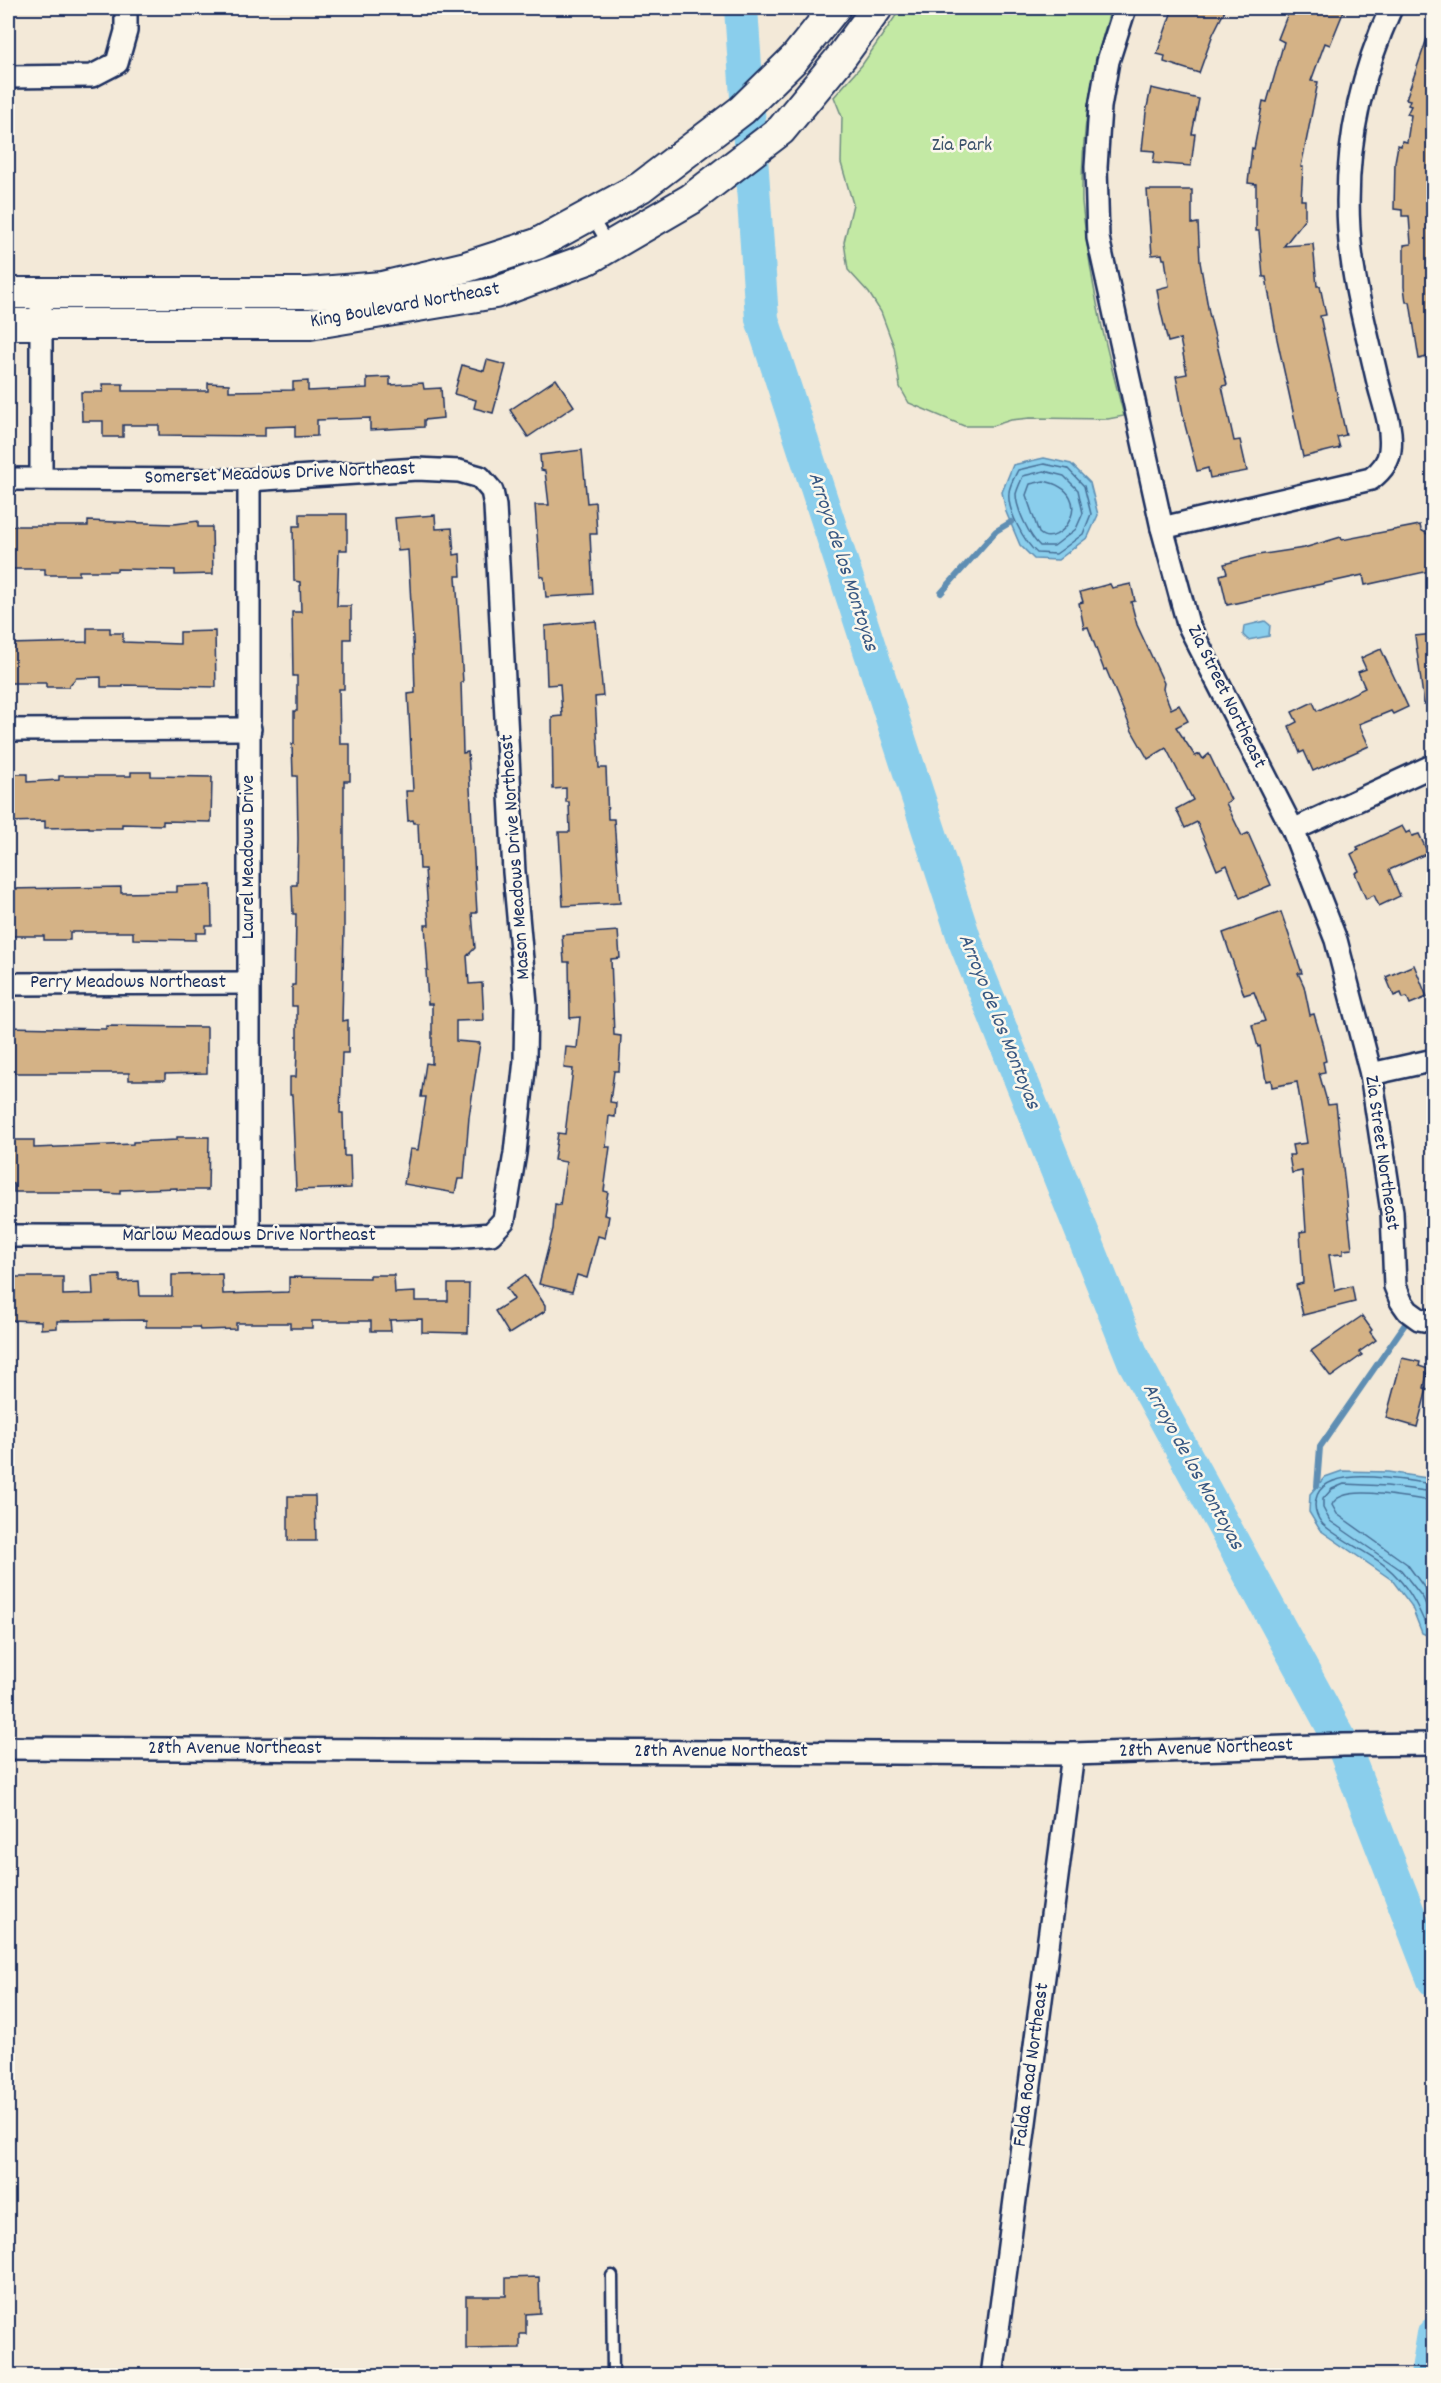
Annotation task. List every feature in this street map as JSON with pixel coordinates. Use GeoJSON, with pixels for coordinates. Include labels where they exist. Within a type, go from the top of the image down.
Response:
{"type":"FeatureCollection","features":[{"type":"Feature","properties":{"kind":"street"},"geometry":{"type":"LineString","coordinates":[[8,77],[92,76],[117,63],[126,32],[126,8]]}},
{"type":"Feature","properties":{"kind":"street","name":"King Boulevard Northeast"},"geometry":{"type":"LineString","coordinates":[[8,293],[308,293],[382,287],[466,267],[537,244],[640,187],[742,110],[795,58],[834,8]]}},
{"type":"Feature","properties":{"kind":"street","name":"King Boulevard Northeast"},"geometry":{"type":"LineString","coordinates":[[8,324],[310,324],[495,293],[588,259],[691,199],[781,130],[842,56],[877,8]]}},
{"type":"Feature","properties":{"kind":"street","name":"Zia Street Northeast"},"geometry":{"type":"LineString","coordinates":[[1125,8],[1108,61],[1100,107],[1096,167],[1098,238],[1162,528],[1188,624],[1293,831],[1336,940],[1371,1074],[1392,1212],[1395,1286],[1408,1311],[1419,1319],[1434,1322]]}},
{"type":"Feature","properties":{"kind":"street"},"geometry":{"type":"LineString","coordinates":[[1162,528],[1371,479],[1386,462],[1390,450],[1389,428],[1359,301],[1349,230],[1349,152],[1364,78],[1391,8]]}},
{"type":"Feature","properties":{"kind":"street"},"geometry":{"type":"LineString","coordinates":[[41,293],[41,479]]}},
{"type":"Feature","properties":{"kind":"street","name":"Somerset Meadows Drive Northeast"},"geometry":{"type":"LineString","coordinates":[[8,479],[249,480],[417,469],[459,471],[480,477]]}},
{"type":"Feature","properties":{"kind":"street","name":"Mason Meadows Drive Northeast"},"geometry":{"type":"LineString","coordinates":[[480,477],[492,491],[495,506],[514,872],[526,1004],[525,1059],[515,1153],[504,1220],[491,1234]]}},
{"type":"Feature","properties":{"kind":"street","name":"Laurel Meadows Drive"},"geometry":{"type":"LineString","coordinates":[[249,480],[249,1235]]}},
{"type":"Feature","properties":{"kind":"street"},"geometry":{"type":"LineString","coordinates":[[8,730],[250,729]]}},
{"type":"Feature","properties":{"kind":"street"},"geometry":{"type":"LineString","coordinates":[[1293,831],[1434,765]]}},
{"type":"Feature","properties":{"kind":"street","name":"Perry Meadows Northeast"},"geometry":{"type":"LineString","coordinates":[[8,984],[249,983]]}},
{"type":"Feature","properties":{"kind":"street"},"geometry":{"type":"LineString","coordinates":[[1371,1074],[1434,1060]]}},
{"type":"Feature","properties":{"kind":"street","name":"Marlow Meadows Drive Northeast"},"geometry":{"type":"LineString","coordinates":[[8,1236],[453,1237],[491,1234]]}},
{"type":"Feature","properties":{"kind":"street","name":"28th Avenue Northeast"},"geometry":{"type":"LineString","coordinates":[[8,1748],[1073,1754],[1434,1744]]}},
{"type":"Feature","properties":{"kind":"street","name":"Falda Road Northeast"},"geometry":{"type":"LineString","coordinates":[[992,2376],[1073,1754]]}},
{"type":"Feature","properties":{"kind":"lane"},"geometry":{"type":"LineString","coordinates":[[591,214],[609,246]]}},
{"type":"Feature","properties":{"kind":"lane"},"geometry":{"type":"LineString","coordinates":[[612,2276],[613,2376]]}},
{"type":"Feature","properties":{"kind":"green space","name":"Zia Park"},"geometry":{"type":"Polygon","coordinates":[[[901,8],[1111,8],[1098,56],[1085,127],[1082,201],[1098,308],[1124,416],[1108,419],[1030,418],[1011,420],[992,426],[964,426],[909,403],[900,387],[894,347],[881,312],[869,293],[848,270],[844,242],[853,204],[841,163],[842,117],[834,97],[862,65],[901,8]]]}},
{"type":"Feature","properties":{"kind":"water"},"geometry":{"type":"Polygon","coordinates":[[[1044,458],[1071,464],[1090,483],[1098,515],[1088,537],[1058,560],[1034,559],[1020,545],[1006,512],[1002,492],[1013,465],[1044,458]]]}},
{"type":"Feature","properties":{"kind":"water"},"geometry":{"type":"Polygon","coordinates":[[[1265,621],[1270,625],[1269,636],[1248,640],[1243,635],[1244,626],[1265,621]]]}},
{"type":"Feature","properties":{"kind":"water"},"geometry":{"type":"Polygon","coordinates":[[[1342,1471],[1388,1472],[1433,1479],[1433,1638],[1422,1633],[1411,1605],[1392,1580],[1320,1530],[1309,1512],[1310,1494],[1325,1477],[1342,1471]]]}},
{"type":"Feature","properties":{"kind":"building"},"geometry":{"type":"Polygon","coordinates":[[[1173,8],[1226,8],[1213,34],[1199,73],[1164,62],[1165,56],[1157,54],[1173,8]]]}},
{"type":"Feature","properties":{"kind":"building"},"geometry":{"type":"Polygon","coordinates":[[[1290,8],[1345,8],[1330,45],[1325,43],[1311,81],[1318,82],[1301,167],[1303,167],[1301,200],[1305,200],[1305,219],[1284,246],[1313,244],[1317,286],[1320,286],[1326,315],[1320,316],[1346,435],[1337,437],[1340,448],[1303,457],[1266,277],[1263,277],[1259,231],[1256,231],[1256,184],[1248,183],[1252,148],[1254,149],[1263,101],[1267,102],[1284,42],[1278,39],[1290,8]]]}},
{"type":"Feature","properties":{"kind":"building"},"geometry":{"type":"Polygon","coordinates":[[[1431,27],[1434,27],[1434,355],[1419,359],[1410,302],[1406,302],[1404,287],[1404,245],[1411,244],[1409,216],[1402,216],[1402,210],[1394,209],[1395,162],[1398,145],[1401,146],[1402,141],[1407,142],[1411,115],[1407,114],[1411,106],[1408,105],[1410,100],[1406,99],[1431,27]]]}},
{"type":"Feature","properties":{"kind":"building"},"geometry":{"type":"Polygon","coordinates":[[[1151,88],[1199,99],[1192,134],[1195,134],[1191,166],[1153,163],[1155,151],[1142,150],[1151,88]]]}},
{"type":"Feature","properties":{"kind":"building"},"geometry":{"type":"Polygon","coordinates":[[[1147,190],[1192,190],[1192,224],[1198,223],[1200,262],[1209,313],[1227,385],[1222,386],[1234,441],[1240,440],[1247,471],[1210,478],[1208,468],[1197,471],[1176,376],[1187,374],[1180,339],[1168,342],[1160,308],[1157,289],[1169,286],[1165,259],[1162,254],[1152,255],[1147,190]]]}},
{"type":"Feature","properties":{"kind":"building"},"geometry":{"type":"Polygon","coordinates":[[[487,360],[506,365],[493,413],[474,408],[476,400],[454,394],[462,365],[484,371],[487,360]]]}},
{"type":"Feature","properties":{"kind":"building"},"geometry":{"type":"Polygon","coordinates":[[[390,377],[390,385],[423,383],[424,389],[441,388],[443,418],[424,420],[424,427],[370,430],[370,418],[317,420],[317,436],[295,437],[295,426],[265,427],[265,436],[159,435],[159,425],[123,425],[123,437],[103,437],[103,421],[82,421],[81,392],[103,392],[102,384],[123,384],[123,391],[208,391],[208,383],[229,384],[229,391],[293,390],[293,382],[308,381],[308,391],[367,388],[367,378],[390,377]]]}},
{"type":"Feature","properties":{"kind":"building"},"geometry":{"type":"Polygon","coordinates":[[[556,379],[574,406],[528,437],[510,410],[556,379]]]}},
{"type":"Feature","properties":{"kind":"building"},"geometry":{"type":"Polygon","coordinates":[[[582,450],[587,503],[595,502],[597,534],[590,534],[593,594],[546,597],[544,577],[540,576],[535,505],[549,505],[545,471],[541,470],[540,455],[582,450]]]}},
{"type":"Feature","properties":{"kind":"building"},"geometry":{"type":"Polygon","coordinates":[[[300,514],[347,514],[347,550],[339,550],[337,606],[351,606],[351,639],[344,639],[344,689],[339,689],[340,744],[350,744],[350,781],[344,781],[342,1021],[348,1020],[348,1053],[342,1053],[340,1113],[343,1113],[344,1156],[350,1156],[351,1188],[296,1190],[292,1095],[290,1095],[290,1077],[296,1077],[297,1054],[297,1006],[292,1006],[292,985],[295,985],[296,914],[293,914],[292,885],[297,885],[298,839],[297,776],[293,776],[292,744],[294,744],[294,711],[297,711],[297,676],[293,676],[292,612],[301,612],[300,582],[294,581],[293,526],[300,526],[300,514]]]}},
{"type":"Feature","properties":{"kind":"building"},"geometry":{"type":"Polygon","coordinates":[[[435,515],[436,529],[452,528],[454,555],[460,554],[461,576],[456,576],[463,682],[461,682],[463,753],[468,752],[477,913],[472,913],[475,948],[467,956],[469,984],[482,983],[484,1020],[456,1021],[456,1041],[480,1043],[469,1117],[464,1179],[458,1179],[455,1193],[404,1184],[410,1149],[418,1150],[426,1097],[421,1097],[426,1063],[432,1064],[432,1004],[428,1004],[426,970],[428,970],[425,925],[429,925],[425,869],[420,869],[418,823],[414,823],[413,820],[408,821],[406,791],[413,791],[408,694],[415,693],[408,550],[398,551],[395,518],[435,515]]]}},
{"type":"Feature","properties":{"kind":"building"},"geometry":{"type":"Polygon","coordinates":[[[88,521],[174,524],[198,521],[198,527],[212,527],[213,574],[175,575],[175,570],[117,569],[117,571],[79,571],[79,575],[45,575],[45,569],[8,569],[8,526],[88,526],[88,521]]]}},
{"type":"Feature","properties":{"kind":"building"},"geometry":{"type":"Polygon","coordinates":[[[1420,525],[1421,530],[1434,538],[1434,570],[1365,585],[1363,575],[1227,605],[1220,575],[1227,573],[1224,564],[1258,555],[1304,548],[1341,537],[1342,540],[1420,525]]]}},
{"type":"Feature","properties":{"kind":"building"},"geometry":{"type":"Polygon","coordinates":[[[1110,584],[1112,588],[1131,584],[1135,601],[1131,602],[1137,625],[1164,683],[1163,689],[1171,709],[1179,705],[1188,721],[1176,727],[1195,756],[1200,754],[1203,759],[1209,754],[1231,800],[1226,803],[1242,836],[1248,833],[1271,885],[1240,898],[1227,865],[1217,870],[1197,822],[1185,828],[1176,809],[1193,800],[1166,748],[1148,759],[1132,731],[1106,669],[1104,670],[1088,627],[1084,628],[1079,603],[1083,602],[1080,592],[1110,584]]]}},
{"type":"Feature","properties":{"kind":"building"},"geometry":{"type":"Polygon","coordinates":[[[596,621],[603,696],[595,697],[599,768],[606,768],[608,819],[614,819],[620,903],[563,906],[559,832],[570,832],[569,802],[566,802],[566,788],[553,789],[552,717],[562,716],[560,684],[547,685],[545,626],[596,621]]]}},
{"type":"Feature","properties":{"kind":"building"},"geometry":{"type":"Polygon","coordinates":[[[87,628],[110,628],[110,633],[123,633],[123,642],[180,644],[180,632],[215,631],[216,687],[123,685],[123,687],[101,687],[101,677],[76,678],[68,687],[46,687],[46,683],[8,683],[8,644],[87,642],[87,628]]]}},
{"type":"Feature","properties":{"kind":"building"},"geometry":{"type":"Polygon","coordinates":[[[1434,634],[1434,704],[1424,704],[1415,636],[1434,634]]]}},
{"type":"Feature","properties":{"kind":"building"},"geometry":{"type":"Polygon","coordinates":[[[1381,649],[1408,707],[1359,724],[1369,746],[1313,771],[1304,751],[1300,753],[1289,726],[1297,722],[1292,712],[1313,702],[1317,711],[1365,688],[1358,672],[1366,669],[1361,658],[1381,649]]]}},
{"type":"Feature","properties":{"kind":"building"},"geometry":{"type":"Polygon","coordinates":[[[131,772],[151,772],[151,776],[212,777],[211,822],[163,821],[163,825],[122,824],[122,828],[45,828],[45,821],[8,822],[8,774],[27,774],[27,782],[59,780],[59,776],[131,776],[131,772]]]}},
{"type":"Feature","properties":{"kind":"building"},"geometry":{"type":"Polygon","coordinates":[[[1402,826],[1406,833],[1410,831],[1412,836],[1419,834],[1428,853],[1389,870],[1400,896],[1379,906],[1374,895],[1366,899],[1355,873],[1359,871],[1351,854],[1359,850],[1357,847],[1402,826]]]}},
{"type":"Feature","properties":{"kind":"building"},"geometry":{"type":"Polygon","coordinates":[[[211,885],[212,926],[206,926],[206,933],[196,933],[196,940],[133,939],[133,932],[70,932],[70,940],[44,940],[44,936],[8,936],[8,889],[121,887],[121,893],[177,892],[177,886],[211,885]]]}},
{"type":"Feature","properties":{"kind":"building"},"geometry":{"type":"Polygon","coordinates":[[[1281,912],[1302,973],[1298,973],[1304,986],[1310,1015],[1314,1014],[1321,1038],[1326,1061],[1323,1062],[1325,1072],[1319,1073],[1328,1105],[1336,1104],[1352,1249],[1343,1250],[1343,1254],[1329,1255],[1335,1291],[1352,1286],[1355,1302],[1303,1315],[1296,1285],[1303,1283],[1300,1232],[1306,1231],[1302,1171],[1292,1173],[1289,1155],[1294,1155],[1292,1145],[1307,1143],[1297,1082],[1272,1087],[1271,1080],[1266,1081],[1260,1046],[1258,1047],[1252,1025],[1265,1021],[1254,992],[1244,995],[1223,933],[1281,912]]]}},
{"type":"Feature","properties":{"kind":"building"},"geometry":{"type":"Polygon","coordinates":[[[618,931],[620,958],[611,959],[614,1035],[621,1036],[619,1071],[614,1071],[610,1102],[616,1103],[615,1117],[609,1116],[606,1147],[610,1147],[604,1191],[608,1192],[604,1215],[609,1216],[605,1238],[598,1236],[587,1278],[577,1275],[572,1292],[539,1284],[553,1229],[555,1204],[560,1205],[566,1162],[554,1160],[558,1133],[565,1134],[573,1069],[564,1068],[566,1047],[577,1048],[580,1017],[570,1018],[569,962],[564,962],[562,935],[618,931]]]}},
{"type":"Feature","properties":{"kind":"building"},"geometry":{"type":"Polygon","coordinates":[[[1414,965],[1427,997],[1410,1004],[1407,997],[1403,998],[1401,993],[1394,996],[1386,977],[1414,965]]]}},
{"type":"Feature","properties":{"kind":"building"},"geometry":{"type":"Polygon","coordinates":[[[106,1026],[207,1027],[207,1073],[165,1074],[165,1080],[129,1080],[129,1073],[8,1073],[8,1027],[106,1029],[106,1026]]]}},
{"type":"Feature","properties":{"kind":"building"},"geometry":{"type":"Polygon","coordinates":[[[177,1137],[209,1137],[208,1190],[177,1190],[177,1188],[120,1190],[120,1194],[14,1192],[14,1184],[8,1184],[8,1140],[34,1140],[34,1148],[133,1144],[133,1142],[177,1140],[177,1137]]]}},
{"type":"Feature","properties":{"kind":"building"},"geometry":{"type":"Polygon","coordinates":[[[222,1274],[223,1294],[289,1292],[289,1277],[370,1278],[370,1275],[394,1275],[395,1293],[415,1292],[415,1301],[448,1301],[448,1284],[469,1284],[468,1333],[422,1332],[422,1319],[390,1320],[391,1331],[371,1331],[371,1321],[312,1321],[312,1328],[290,1328],[290,1323],[236,1323],[236,1329],[200,1330],[199,1327],[146,1327],[146,1320],[57,1321],[57,1328],[41,1329],[41,1321],[8,1320],[8,1289],[14,1289],[14,1277],[63,1277],[63,1295],[93,1294],[92,1276],[120,1275],[120,1282],[139,1281],[140,1296],[172,1296],[172,1275],[222,1274]]]}},
{"type":"Feature","properties":{"kind":"building"},"geometry":{"type":"Polygon","coordinates":[[[525,1275],[545,1305],[545,1311],[509,1334],[495,1311],[514,1299],[506,1288],[525,1275]]]}},
{"type":"Feature","properties":{"kind":"building"},"geometry":{"type":"Polygon","coordinates":[[[1362,1316],[1376,1340],[1359,1352],[1362,1355],[1331,1377],[1311,1351],[1362,1316]]]}},
{"type":"Feature","properties":{"kind":"building"},"geometry":{"type":"Polygon","coordinates":[[[1402,1358],[1420,1362],[1419,1366],[1428,1369],[1424,1388],[1427,1389],[1417,1427],[1386,1418],[1402,1358]]]}},
{"type":"Feature","properties":{"kind":"building"},"geometry":{"type":"Polygon","coordinates":[[[288,1496],[315,1496],[316,1541],[288,1541],[288,1496]]]}},
{"type":"Feature","properties":{"kind":"building"},"geometry":{"type":"Polygon","coordinates":[[[539,2277],[540,2313],[526,2314],[526,2334],[520,2334],[520,2348],[466,2349],[466,2296],[506,2296],[506,2278],[539,2277]]]}},
{"type":"Feature","properties":{"kind":"waterway","name":"Arroyo de los Montoyas"},"geometry":{"type":"LineString","coordinates":[[741,8],[762,319],[965,941],[1134,1361],[1343,1745],[1434,1980]]}},
{"type":"Feature","properties":{"kind":"waterway"},"geometry":{"type":"LineString","coordinates":[[941,593],[996,531],[1011,522]]}},
{"type":"Feature","properties":{"kind":"waterway"},"geometry":{"type":"LineString","coordinates":[[1317,1486],[1320,1447],[1410,1317]]}},
{"type":"Feature","properties":{"kind":"waterway","name":"Arroyo de los Montoyas"},"geometry":{"type":"LineString","coordinates":[[1427,2376],[1434,2334]]}}]}
